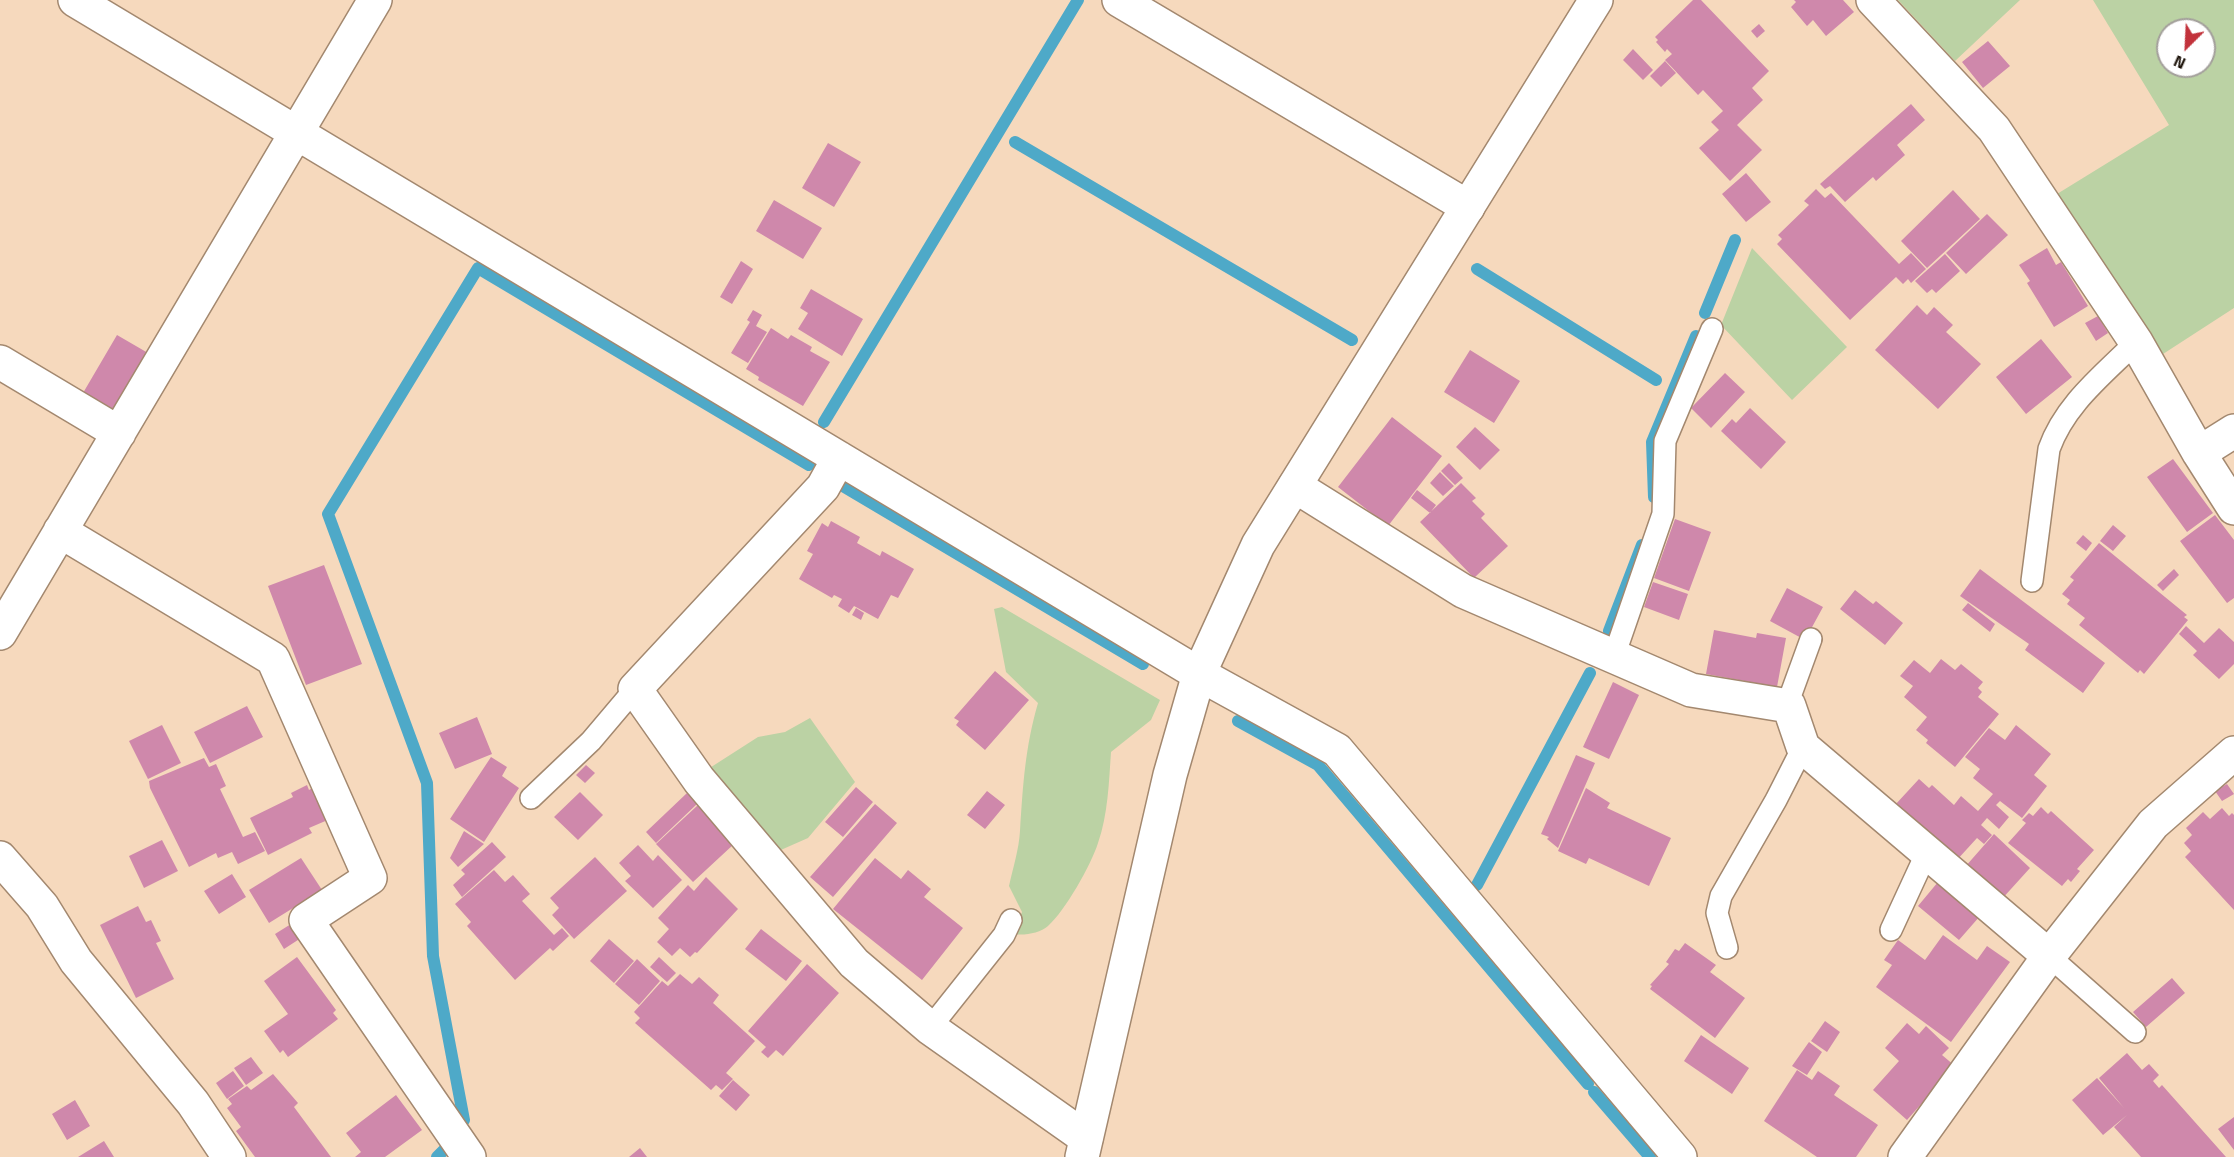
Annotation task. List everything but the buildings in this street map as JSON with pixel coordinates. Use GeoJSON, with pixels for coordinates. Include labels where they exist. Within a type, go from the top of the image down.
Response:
{"type":"FeatureCollection","features":[{"type":"Feature","properties":{"kind":"street"},"geometry":{"type":"LineString","coordinates":[[75,0],[1199,674],[1337,750],[1680,1157]]}},
{"type":"Feature","properties":{"kind":"street"},"geometry":{"type":"LineString","coordinates":[[0,633],[375,0]]}},
{"type":"Feature","properties":{"kind":"street"},"geometry":{"type":"LineString","coordinates":[[1119,0],[1468,207]]}},
{"type":"Feature","properties":{"kind":"street"},"geometry":{"type":"LineString","coordinates":[[839,458],[824,487],[635,689],[699,780],[854,963],[930,1028],[1084,1148],[1170,775],[1199,674],[1258,545],[1596,0]]}},
{"type":"Feature","properties":{"kind":"street"},"geometry":{"type":"LineString","coordinates":[[1873,0],[1994,129],[2136,342],[2199,453],[2234,508]]}},
{"type":"Feature","properties":{"kind":"street"},"geometry":{"type":"LineString","coordinates":[[0,362],[119,433]]}},
{"type":"Feature","properties":{"kind":"street"},"geometry":{"type":"LineString","coordinates":[[2199,453],[2234,431]]}},
{"type":"Feature","properties":{"kind":"street"},"geometry":{"type":"LineString","coordinates":[[1295,486],[1463,591],[1691,690],[1787,705],[1803,747],[2049,956]]}},
{"type":"Feature","properties":{"kind":"street"},"geometry":{"type":"LineString","coordinates":[[60,531],[273,659],[370,878],[306,920],[465,1156]]}},
{"type":"Feature","properties":{"kind":"street"},"geometry":{"type":"LineString","coordinates":[[1905,1157],[2049,956],[2153,825],[2234,753]]}},
{"type":"Feature","properties":{"kind":"street"},"geometry":{"type":"LineString","coordinates":[[0,858],[42,906],[76,961],[193,1103],[229,1157]]}},
{"type":"Feature","properties":{"kind":"lane"},"geometry":{"type":"LineString","coordinates":[[1614,656],[1663,514],[1665,441],[1712,329]]}},
{"type":"Feature","properties":{"kind":"lane"},"geometry":{"type":"LineString","coordinates":[[2032,581],[2049,449],[2056,430],[2066,413],[2136,342]]}},
{"type":"Feature","properties":{"kind":"lane"},"geometry":{"type":"LineString","coordinates":[[1787,705],[1811,639]]}},
{"type":"Feature","properties":{"kind":"lane"},"geometry":{"type":"LineString","coordinates":[[531,798],[591,741],[635,689]]}},
{"type":"Feature","properties":{"kind":"lane"},"geometry":{"type":"LineString","coordinates":[[1727,948],[1717,913],[1721,896],[1776,800],[1803,747]]}},
{"type":"Feature","properties":{"kind":"lane"},"geometry":{"type":"LineString","coordinates":[[1892,930],[1926,852]]}},
{"type":"Feature","properties":{"kind":"lane"},"geometry":{"type":"LineString","coordinates":[[930,1028],[1004,935],[1011,920]]}},
{"type":"Feature","properties":{"kind":"lane"},"geometry":{"type":"LineString","coordinates":[[2049,956],[2135,1032]]}},
{"type":"Feature","properties":{"kind":"green space"},"geometry":{"type":"Polygon","coordinates":[[[1898,0],[2020,0],[1955,61],[1898,0]]]}},
{"type":"Feature","properties":{"kind":"green space"},"geometry":{"type":"Polygon","coordinates":[[[2093,0],[2234,0],[2234,308],[2163,354],[2057,194],[2169,125],[2093,0]]]}},
{"type":"Feature","properties":{"kind":"green space"},"geometry":{"type":"Polygon","coordinates":[[[1752,248],[1847,347],[1792,400],[1721,325],[1752,248]]]}},
{"type":"Feature","properties":{"kind":"green space"},"geometry":{"type":"Polygon","coordinates":[[[1002,607],[1160,700],[1151,720],[1111,752],[1104,821],[1095,852],[1077,887],[1048,926],[1022,935],[1014,934],[1022,912],[1009,886],[1019,838],[1027,751],[1038,703],[1006,672],[994,609],[1002,607]]]}},
{"type":"Feature","properties":{"kind":"green space"},"geometry":{"type":"Polygon","coordinates":[[[810,718],[855,782],[808,838],[774,853],[705,771],[758,737],[785,732],[810,718]]]}},
{"type":"Feature","properties":{"kind":"waterway"},"geometry":{"type":"LineString","coordinates":[[824,422],[1078,0]]}},
{"type":"Feature","properties":{"kind":"waterway"},"geometry":{"type":"LineString","coordinates":[[1015,142],[1352,340]]}},
{"type":"Feature","properties":{"kind":"waterway"},"geometry":{"type":"LineString","coordinates":[[1705,313],[1735,240]]}},
{"type":"Feature","properties":{"kind":"waterway"},"geometry":{"type":"LineString","coordinates":[[464,1120],[433,956],[427,783],[328,514],[478,268],[809,465]]}},
{"type":"Feature","properties":{"kind":"waterway"},"geometry":{"type":"LineString","coordinates":[[1477,269],[1656,380]]}},
{"type":"Feature","properties":{"kind":"waterway"},"geometry":{"type":"LineString","coordinates":[[1654,497],[1652,442],[1696,336]]}},
{"type":"Feature","properties":{"kind":"waterway"},"geometry":{"type":"LineString","coordinates":[[843,486],[1143,664]]}},
{"type":"Feature","properties":{"kind":"waterway"},"geometry":{"type":"LineString","coordinates":[[1609,631],[1642,545]]}},
{"type":"Feature","properties":{"kind":"waterway"},"geometry":{"type":"LineString","coordinates":[[1477,885],[1590,673]]}},
{"type":"Feature","properties":{"kind":"waterway"},"geometry":{"type":"LineString","coordinates":[[1238,721],[1318,765],[1588,1084]]}},
{"type":"Feature","properties":{"kind":"waterway"},"geometry":{"type":"LineString","coordinates":[[1594,1092],[1650,1157]]}},
{"type":"Feature","properties":{"kind":"waterway"},"geometry":{"type":"LineString","coordinates":[[437,1157],[445,1149]]}}]}
